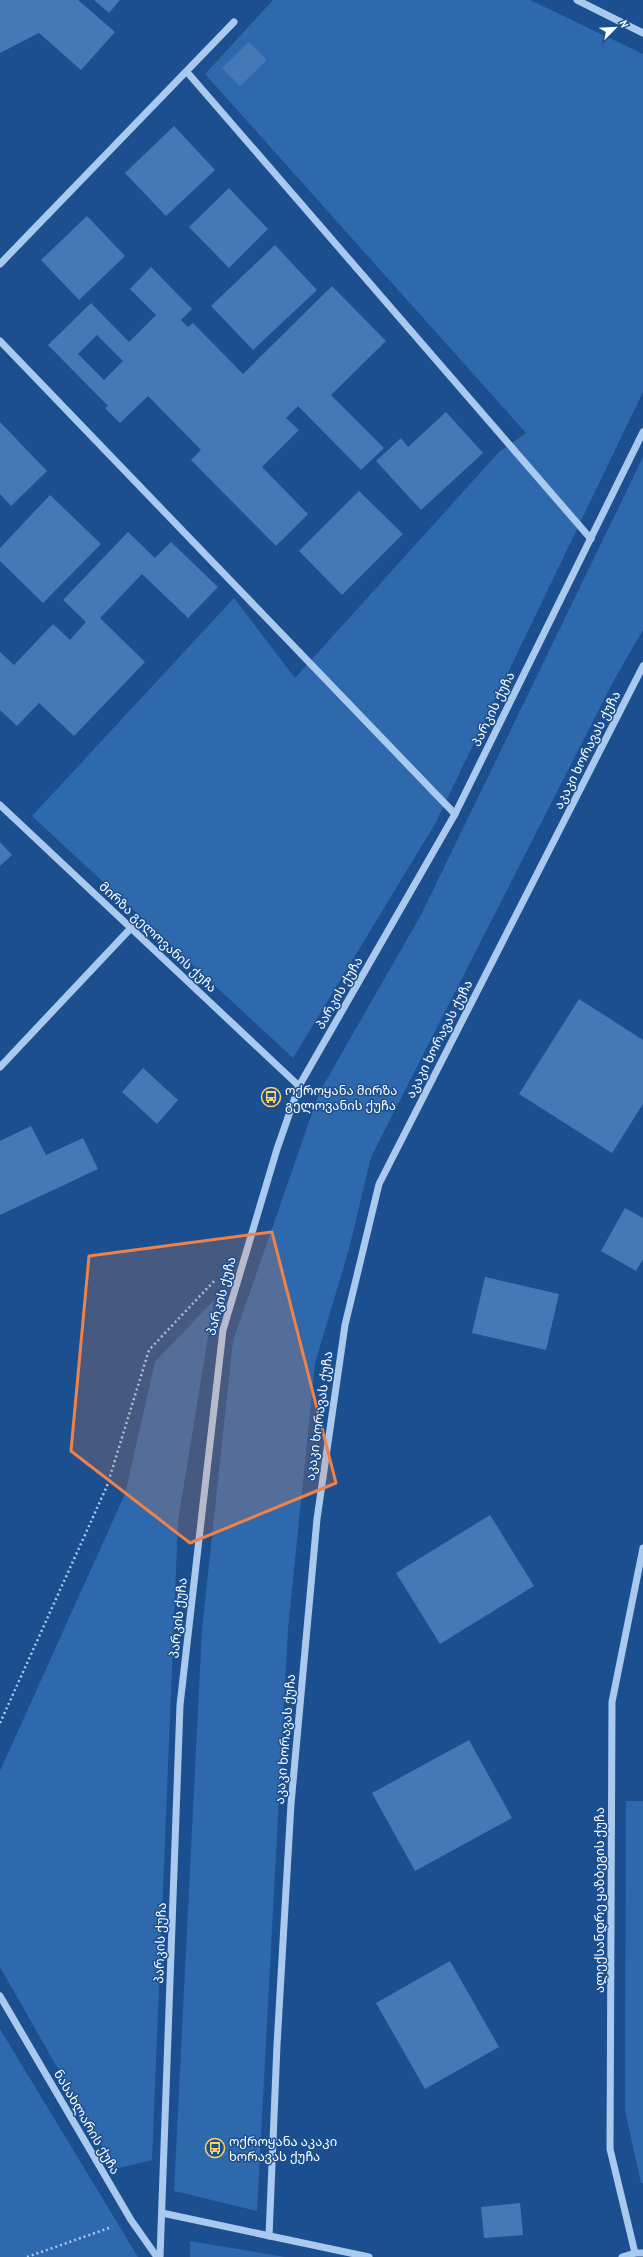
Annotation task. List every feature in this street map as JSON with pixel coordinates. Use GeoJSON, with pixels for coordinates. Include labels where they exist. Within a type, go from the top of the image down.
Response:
{"type":"FeatureCollection","features":[{"type":"Feature","properties":{"kind":"street"},"geometry":{"type":"LineString","coordinates":[[576,0],[643,34]]}},
{"type":"Feature","properties":{"kind":"street"},"geometry":{"type":"LineString","coordinates":[[0,264],[234,22]]}},
{"type":"Feature","properties":{"kind":"street"},"geometry":{"type":"LineString","coordinates":[[187,72],[591,539]]}},
{"type":"Feature","properties":{"kind":"street"},"geometry":{"type":"LineString","coordinates":[[0,341],[455,814]]}},
{"type":"Feature","properties":{"kind":"street","name":"პარკის ქუჩა"},"geometry":{"type":"LineString","coordinates":[[160,2257],[180,1705],[223,1330],[273,1164],[299,1086],[455,814],[643,432]]}},
{"type":"Feature","properties":{"kind":"street","name":"აკაკი ხორავას ქუჩა"},"geometry":{"type":"LineString","coordinates":[[269,2236],[276,2053],[291,1804],[317,1518],[345,1325],[379,1184],[643,666]]}},
{"type":"Feature","properties":{"kind":"street","name":"მირზა გელოვანის ქუჩა"},"geometry":{"type":"LineString","coordinates":[[0,805],[299,1086]]}},
{"type":"Feature","properties":{"kind":"street"},"geometry":{"type":"LineString","coordinates":[[0,1067],[131,928]]}},
{"type":"Feature","properties":{"kind":"street","name":"ალექსანდრე ყაზბეგის ქუჩა"},"geometry":{"type":"LineString","coordinates":[[634,2253],[610,2149],[612,1702],[643,1548]]}},
{"type":"Feature","properties":{"kind":"street","name":"ნასახლარის ქუჩა"},"geometry":{"type":"LineString","coordinates":[[0,1996],[131,2220],[157,2257]]}},
{"type":"Feature","properties":{"kind":"street"},"geometry":{"type":"LineString","coordinates":[[162,2213],[370,2257]]}},
{"type":"Feature","properties":{"kind":"street"},"geometry":{"type":"LineString","coordinates":[[622,2257],[634,2253],[643,2253]]}},
{"type":"Feature","properties":{"kind":"path"},"geometry":{"type":"LineString","coordinates":[[0,1723],[107,1486],[149,1350],[221,1274]]}},
{"type":"Feature","properties":{"kind":"path"},"geometry":{"type":"LineString","coordinates":[[28,2257],[131,2220]]}},
{"type":"Feature","properties":{"kind":"highlighted area"},"geometry":{"type":"Polygon","coordinates":[[[272,1232],[336,1483],[190,1543],[71,1451],[89,1256],[272,1232]]]}},
{"type":"Feature","properties":{"kind":"shaded area"},"geometry":{"type":"Polygon","coordinates":[[[273,0],[530,0],[643,54],[643,392],[435,824],[293,1058],[32,816],[234,598],[295,678],[499,452],[526,433],[205,74],[273,0]]]}},
{"type":"Feature","properties":{"kind":"shaded area"},"geometry":{"type":"Polygon","coordinates":[[[643,457],[643,630],[614,680],[371,1157],[349,1249],[315,1363],[288,1629],[257,2211],[174,2191],[202,1629],[233,1341],[319,1093],[421,915],[643,457]]]}},
{"type":"Feature","properties":{"kind":"shaded area"},"geometry":{"type":"Polygon","coordinates":[[[214,1300],[178,1521],[152,2160],[115,2169],[0,1967],[0,1771],[125,1494],[155,1362],[214,1300]]]}},
{"type":"Feature","properties":{"kind":"shaded area"},"geometry":{"type":"Polygon","coordinates":[[[626,1801],[643,1801],[643,2183],[641,2183],[625,2110],[626,1801]]]}},
{"type":"Feature","properties":{"kind":"shaded area"},"geometry":{"type":"Polygon","coordinates":[[[0,2029],[138,2257],[0,2257],[0,2029]]]}},
{"type":"Feature","properties":{"kind":"shaded area"},"geometry":{"type":"Polygon","coordinates":[[[190,2241],[285,2257],[190,2257],[190,2241]]]}},
{"type":"Feature","properties":{"kind":"building"},"geometry":{"type":"Polygon","coordinates":[[[0,0],[78,0],[115,32],[81,70],[39,33],[0,53],[0,0]]]}},
{"type":"Feature","properties":{"kind":"building"},"geometry":{"type":"Polygon","coordinates":[[[94,0],[120,0],[109,13],[94,0]]]}},
{"type":"Feature","properties":{"kind":"building"},"geometry":{"type":"Polygon","coordinates":[[[249,42],[267,60],[240,86],[222,68],[249,42]]]}},
{"type":"Feature","properties":{"kind":"building"},"geometry":{"type":"Polygon","coordinates":[[[174,126],[215,170],[166,216],[125,173],[174,126]]]}},
{"type":"Feature","properties":{"kind":"building"},"geometry":{"type":"Polygon","coordinates":[[[229,188],[268,229],[229,268],[189,227],[229,188]]]}},
{"type":"Feature","properties":{"kind":"building"},"geometry":{"type":"Polygon","coordinates":[[[87,216],[125,256],[79,300],[41,260],[87,216]]]}},
{"type":"Feature","properties":{"kind":"building"},"geometry":{"type":"Polygon","coordinates":[[[275,245],[317,290],[253,350],[211,306],[275,245]]]}},
{"type":"Feature","properties":{"kind":"building"},"geometry":{"type":"Polygon","coordinates":[[[151,267],[192,309],[181,320],[188,327],[193,323],[243,374],[332,286],[386,341],[331,395],[384,448],[361,470],[298,406],[286,418],[299,430],[262,467],[308,514],[276,546],[191,460],[201,450],[148,396],[120,423],[105,408],[108,406],[48,345],[91,303],[129,342],[156,315],[130,289],[151,267]],[[97,335],[78,354],[104,380],[123,361],[97,335]]]}},
{"type":"Feature","properties":{"kind":"building"},"geometry":{"type":"Polygon","coordinates":[[[446,412],[483,453],[421,510],[376,461],[401,438],[408,447],[446,412]]]}},
{"type":"Feature","properties":{"kind":"building"},"geometry":{"type":"Polygon","coordinates":[[[0,422],[47,471],[11,506],[0,494],[0,422]]]}},
{"type":"Feature","properties":{"kind":"building"},"geometry":{"type":"Polygon","coordinates":[[[359,491],[403,534],[342,595],[299,551],[359,491]]]}},
{"type":"Feature","properties":{"kind":"building"},"geometry":{"type":"Polygon","coordinates":[[[50,495],[101,544],[43,603],[0,561],[0,548],[50,495]]]}},
{"type":"Feature","properties":{"kind":"building"},"geometry":{"type":"Polygon","coordinates":[[[128,532],[155,558],[171,542],[218,587],[188,618],[142,574],[100,618],[145,662],[74,736],[39,703],[17,726],[0,710],[0,652],[14,665],[53,624],[70,640],[86,622],[63,600],[128,532]]]}},
{"type":"Feature","properties":{"kind":"building"},"geometry":{"type":"Polygon","coordinates":[[[0,842],[12,855],[0,866],[0,842]]]}},
{"type":"Feature","properties":{"kind":"building"},"geometry":{"type":"Polygon","coordinates":[[[579,999],[643,1040],[643,1104],[612,1153],[519,1094],[579,999]]]}},
{"type":"Feature","properties":{"kind":"building"},"geometry":{"type":"Polygon","coordinates":[[[143,1068],[178,1100],[157,1124],[122,1092],[143,1068]]]}},
{"type":"Feature","properties":{"kind":"building"},"geometry":{"type":"Polygon","coordinates":[[[31,1126],[46,1155],[83,1138],[98,1169],[0,1215],[0,1141],[31,1126]]]}},
{"type":"Feature","properties":{"kind":"building"},"geometry":{"type":"Polygon","coordinates":[[[625,1208],[643,1218],[643,1259],[636,1271],[601,1251],[625,1208]]]}},
{"type":"Feature","properties":{"kind":"building"},"geometry":{"type":"Polygon","coordinates":[[[485,1277],[559,1294],[546,1350],[472,1333],[485,1277]]]}},
{"type":"Feature","properties":{"kind":"building"},"geometry":{"type":"Polygon","coordinates":[[[490,1515],[534,1586],[440,1644],[396,1573],[490,1515]]]}},
{"type":"Feature","properties":{"kind":"building"},"geometry":{"type":"Polygon","coordinates":[[[469,1740],[512,1818],[415,1871],[372,1793],[469,1740]]]}},
{"type":"Feature","properties":{"kind":"building"},"geometry":{"type":"Polygon","coordinates":[[[450,1961],[499,2047],[425,2089],[376,2003],[450,1961]]]}},
{"type":"Feature","properties":{"kind":"building"},"geometry":{"type":"Polygon","coordinates":[[[520,2203],[523,2235],[484,2238],[481,2207],[520,2203]]]}},
{"type":"Feature","properties":{"kind":"place","name":"ოქროყანა მირზა გელოვანის ქუჩა"},"geometry":{"type":"Point","coordinates":[271,1097]}},
{"type":"Feature","properties":{"kind":"place","name":"ოქროყანა აკაკი ხორავას ქუჩა"},"geometry":{"type":"Point","coordinates":[215,2148]}}]}
